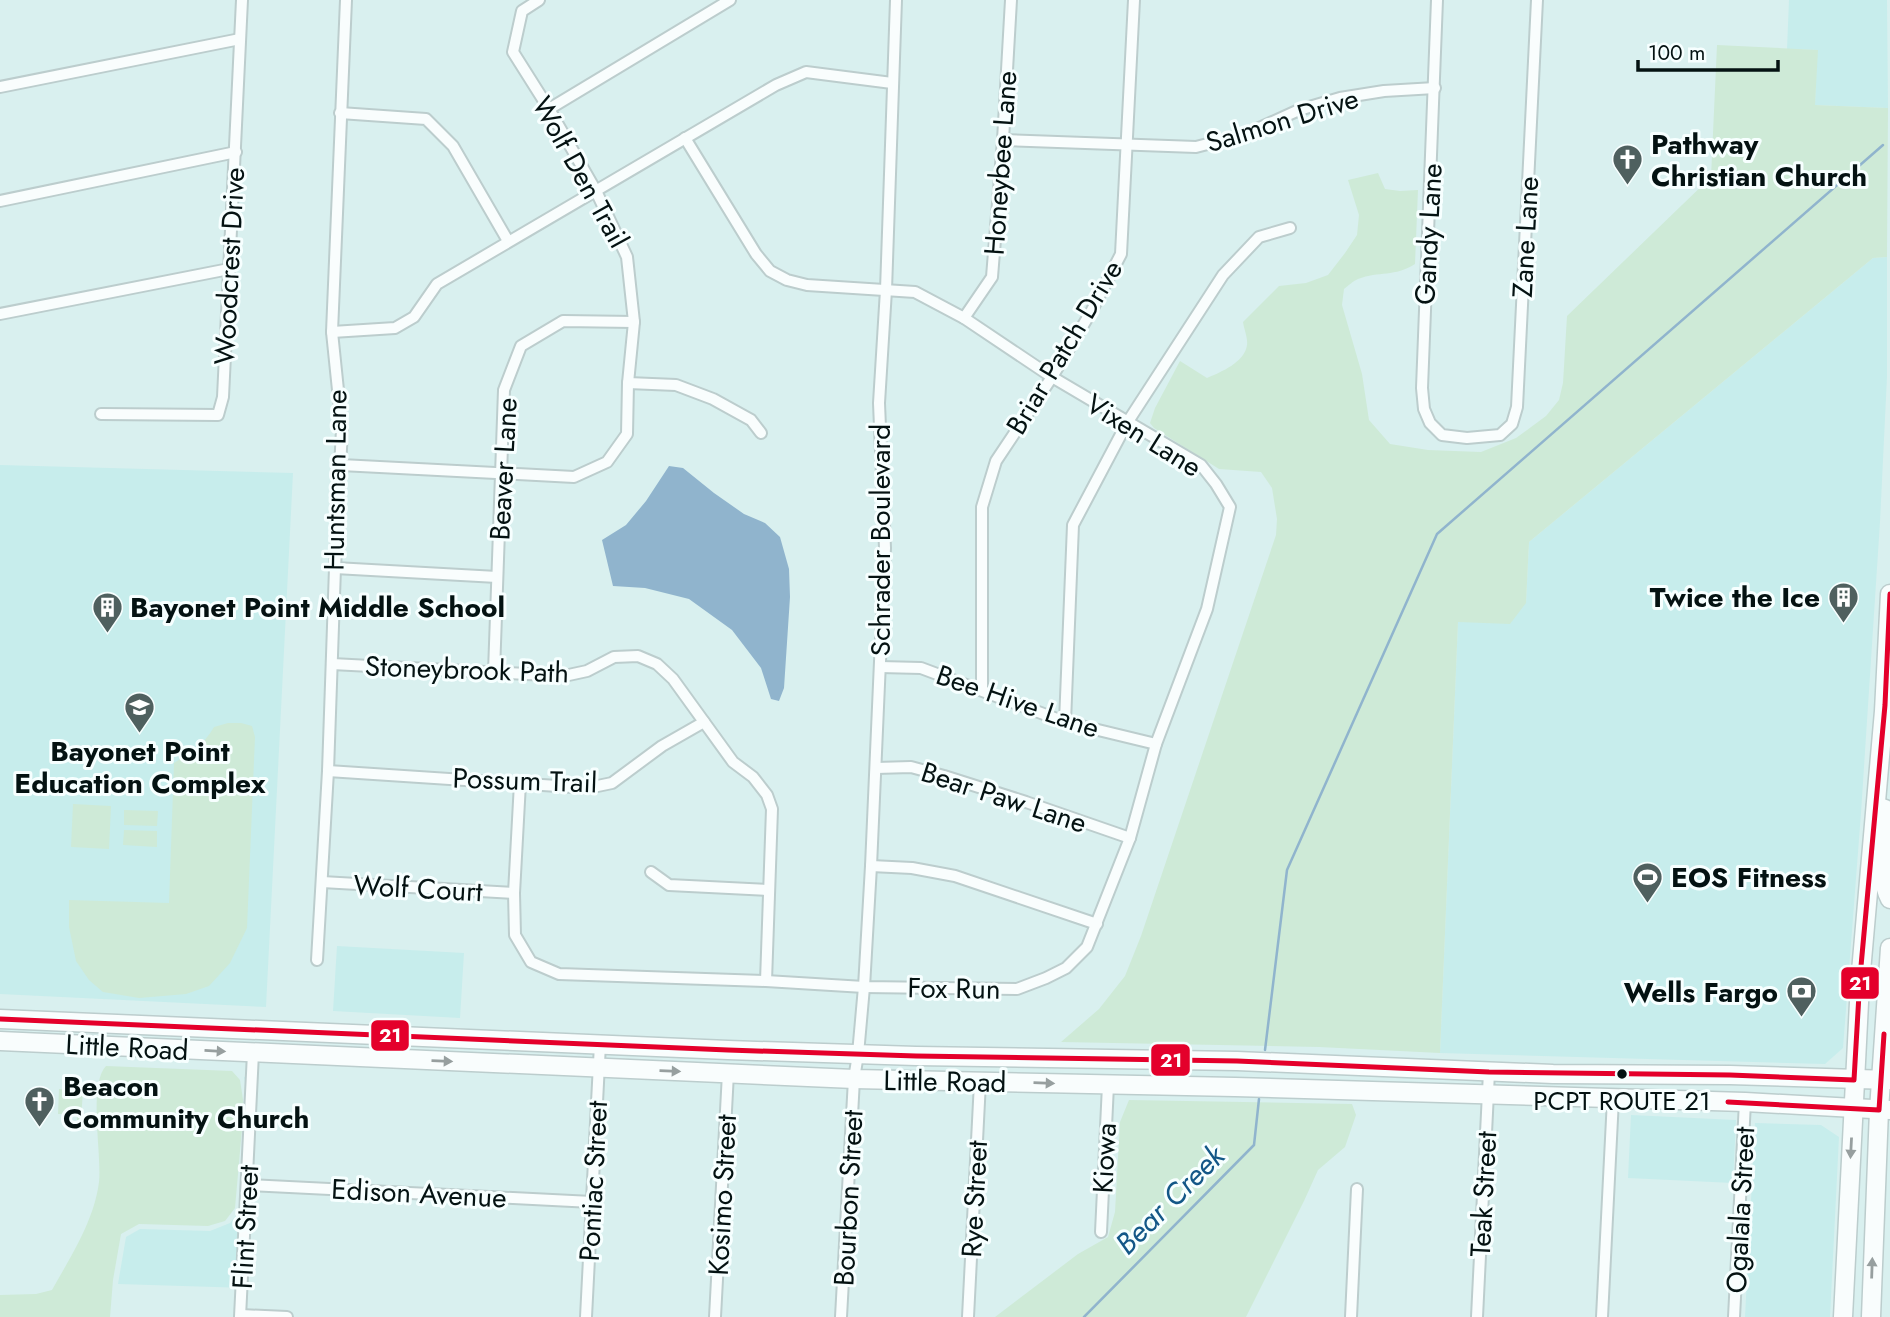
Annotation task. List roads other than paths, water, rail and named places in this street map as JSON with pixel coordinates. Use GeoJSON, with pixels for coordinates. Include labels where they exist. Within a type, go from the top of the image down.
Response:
{"type":"FeatureCollection","features":[{"type":"Feature","properties":{"kind":"main road"},"geometry":{"type":"LineString","coordinates":[[1843,1317],[1871,1110],[1854,1080],[1876,806],[1887,716],[1890,594]]}},
{"type":"Feature","properties":{"kind":"main road"},"geometry":{"type":"LineString","coordinates":[[1876,806],[1885,809],[1889,823],[1886,884],[1890,899]]}},
{"type":"Feature","properties":{"kind":"main road"},"geometry":{"type":"LineString","coordinates":[[1871,1317],[1874,1229],[1865,1191],[1866,1128],[1885,1080],[1890,948]]}},
{"type":"Feature","properties":{"kind":"main road","name":"Little Road"},"geometry":{"type":"LineString","coordinates":[[0,1019],[858,1054],[1237,1061],[1489,1072],[1730,1074],[1885,1080]]}},
{"type":"Feature","properties":{"kind":"main road","name":"Little Road"},"geometry":{"type":"LineString","coordinates":[[0,1041],[854,1079],[1745,1102],[1871,1110]]}},
{"type":"Feature","properties":{"kind":"street","name":"Woodcrest Drive"},"geometry":{"type":"LineString","coordinates":[[102,414],[218,415],[223,397],[242,0]]}},
{"type":"Feature","properties":{"kind":"street","name":"Huntsman Lane"},"geometry":{"type":"LineString","coordinates":[[317,960],[341,465],[342,429],[332,332],[346,0]]}},
{"type":"Feature","properties":{"kind":"street","name":"Wolf Den Trail"},"geometry":{"type":"LineString","coordinates":[[341,465],[574,477],[607,462],[626,434],[634,322],[627,257],[596,191],[513,52],[522,10],[539,0]]}},
{"type":"Feature","properties":{"kind":"street"},"geometry":{"type":"LineString","coordinates":[[549,109],[730,0]]}},
{"type":"Feature","properties":{"kind":"street","name":"Schrader Boulevard"},"geometry":{"type":"LineString","coordinates":[[854,1079],[864,987],[886,548],[879,403],[886,290],[896,0]]}},
{"type":"Feature","properties":{"kind":"street","name":"Honeybee Lane"},"geometry":{"type":"LineString","coordinates":[[964,318],[992,276],[1011,0]]}},
{"type":"Feature","properties":{"kind":"street","name":"Briar Patch Drive"},"geometry":{"type":"LineString","coordinates":[[982,690],[982,507],[996,461],[1052,377],[1091,312],[1121,254],[1134,0]]}},
{"type":"Feature","properties":{"kind":"street","name":"Gandy Lane"},"geometry":{"type":"LineString","coordinates":[[1437,0],[1422,388],[1424,409],[1430,424],[1442,435],[1467,438]]}},
{"type":"Feature","properties":{"kind":"street","name":"Zane Lane"},"geometry":{"type":"LineString","coordinates":[[1467,438],[1500,435],[1512,424],[1517,407],[1536,0]]}},
{"type":"Feature","properties":{"kind":"street"},"geometry":{"type":"LineString","coordinates":[[0,86],[240,39]]}},
{"type":"Feature","properties":{"kind":"street"},"geometry":{"type":"LineString","coordinates":[[332,332],[395,328],[414,317],[437,284],[776,85],[806,72],[892,83]]}},
{"type":"Feature","properties":{"kind":"street","name":"Salmon Drive"},"geometry":{"type":"LineString","coordinates":[[1003,139],[1196,147],[1246,134],[1299,110],[1340,98],[1384,91],[1435,88]]}},
{"type":"Feature","properties":{"kind":"street"},"geometry":{"type":"LineString","coordinates":[[340,113],[426,119],[453,146],[508,241]]}},
{"type":"Feature","properties":{"kind":"street","name":"Vixen Lane"},"geometry":{"type":"LineString","coordinates":[[685,138],[756,254],[770,271],[787,280],[807,285],[915,292],[964,318],[1052,377],[1200,466],[1216,484],[1230,507]]}},
{"type":"Feature","properties":{"kind":"street"},"geometry":{"type":"LineString","coordinates":[[0,201],[236,152]]}},
{"type":"Feature","properties":{"kind":"street"},"geometry":{"type":"LineString","coordinates":[[1065,722],[1073,525],[1127,423],[1223,275],[1259,237],[1290,228]]}},
{"type":"Feature","properties":{"kind":"street"},"geometry":{"type":"LineString","coordinates":[[0,314],[229,269]]}},
{"type":"Feature","properties":{"kind":"street","name":"Beaver Lane"},"geometry":{"type":"LineString","coordinates":[[494,672],[505,390],[520,346],[563,321],[634,322]]}},
{"type":"Feature","properties":{"kind":"street"},"geometry":{"type":"LineString","coordinates":[[628,383],[676,385],[713,399],[751,420],[761,433]]}},
{"type":"Feature","properties":{"kind":"street","name":"Fox Run"},"geometry":{"type":"LineString","coordinates":[[520,783],[514,893],[515,935],[531,962],[559,974],[864,987],[1017,989],[1046,978],[1066,968],[1087,947],[1097,924],[1130,838],[1156,744],[1207,609],[1230,507]]}},
{"type":"Feature","properties":{"kind":"street"},"geometry":{"type":"LineString","coordinates":[[335,568],[497,577]]}},
{"type":"Feature","properties":{"kind":"street","name":"Stoneybrook Path"},"geometry":{"type":"LineString","coordinates":[[332,664],[564,676],[587,671],[614,657],[638,656],[657,664],[673,679],[733,762],[753,777],[767,795],[772,809],[765,981]]}},
{"type":"Feature","properties":{"kind":"street","name":"Bee Hive Lane"},"geometry":{"type":"LineString","coordinates":[[880,667],[921,668],[1065,722],[1156,744]]}},
{"type":"Feature","properties":{"kind":"street","name":"Possum Trail"},"geometry":{"type":"LineString","coordinates":[[328,771],[588,788],[612,783],[662,746],[704,722]]}},
{"type":"Feature","properties":{"kind":"street","name":"Bear Paw Lane"},"geometry":{"type":"LineString","coordinates":[[876,768],[911,767],[944,776],[1130,838]]}},
{"type":"Feature","properties":{"kind":"street"},"geometry":{"type":"LineString","coordinates":[[871,866],[912,868],[955,876],[1097,924]]}},
{"type":"Feature","properties":{"kind":"street"},"geometry":{"type":"LineString","coordinates":[[651,872],[669,885],[769,890]]}},
{"type":"Feature","properties":{"kind":"street","name":"Wolf Court"},"geometry":{"type":"LineString","coordinates":[[322,882],[514,893]]}},
{"type":"Feature","properties":{"kind":"street","name":"Pontiac Street"},"geometry":{"type":"LineString","coordinates":[[586,1317],[600,1044]]}},
{"type":"Feature","properties":{"kind":"street","name":"Flint Street"},"geometry":{"type":"LineString","coordinates":[[241,1316],[253,1053]]}},
{"type":"Feature","properties":{"kind":"street","name":"Teak Street"},"geometry":{"type":"LineString","coordinates":[[1477,1317],[1489,1072]]}},
{"type":"Feature","properties":{"kind":"street","name":"Kosimo Street"},"geometry":{"type":"LineString","coordinates":[[715,1317],[728,1073]]}},
{"type":"Feature","properties":{"kind":"street","name":"Bourbon Street"},"geometry":{"type":"LineString","coordinates":[[841,1317],[854,1079]]}},
{"type":"Feature","properties":{"kind":"street","name":"Rye Street"},"geometry":{"type":"LineString","coordinates":[[968,1317],[980,1082]]}},
{"type":"Feature","properties":{"kind":"street","name":"Kiowa"},"geometry":{"type":"LineString","coordinates":[[1101,1232],[1108,1085]]}},
{"type":"Feature","properties":{"kind":"street"},"geometry":{"type":"LineString","coordinates":[[1602,1317],[1613,1100]]}},
{"type":"Feature","properties":{"kind":"street","name":"Ogalala Street"},"geometry":{"type":"LineString","coordinates":[[1734,1317],[1745,1102]]}},
{"type":"Feature","properties":{"kind":"street","name":"Edison Avenue"},"geometry":{"type":"LineString","coordinates":[[247,1185],[592,1202]]}},
{"type":"Feature","properties":{"kind":"street"},"geometry":{"type":"LineString","coordinates":[[1351,1317],[1357,1189]]}},
{"type":"Feature","properties":{"kind":"street"},"geometry":{"type":"LineString","coordinates":[[241,1316],[287,1317]]}},
{"type":"Feature","properties":{"kind":"waterway"},"geometry":{"type":"LineString","coordinates":[[1265,1050],[1287,870],[1437,534],[1883,145]]}},
{"type":"Feature","properties":{"kind":"waterway","name":"Bear Creek"},"geometry":{"type":"LineString","coordinates":[[1084,1317],[1254,1145],[1259,1099]]}},
{"type":"Feature","properties":{"kind":"place","name":"Pathway Christian Church"},"geometry":{"type":"Point","coordinates":[1628,187]}},
{"type":"Feature","properties":{"kind":"place","name":"Twice the Ice"},"geometry":{"type":"Point","coordinates":[1843,624]}},
{"type":"Feature","properties":{"kind":"place","name":"Bayonet Point Middle School"},"geometry":{"type":"Point","coordinates":[107,634]}},
{"type":"Feature","properties":{"kind":"place","name":"Bayonet Point Education Complex"},"geometry":{"type":"Point","coordinates":[140,734]}},
{"type":"Feature","properties":{"kind":"place","name":"EOS Fitness"},"geometry":{"type":"Point","coordinates":[1648,904]}},
{"type":"Feature","properties":{"kind":"place","name":"Wells Fargo"},"geometry":{"type":"Point","coordinates":[1801,1019]}},
{"type":"Feature","properties":{"kind":"place","name":"PCPT ROUTE 21"},"geometry":{"type":"Point","coordinates":[1622,1074]}},
{"type":"Feature","properties":{"kind":"place","name":"Beacon Community Church"},"geometry":{"type":"Point","coordinates":[40,1129]}}]}
